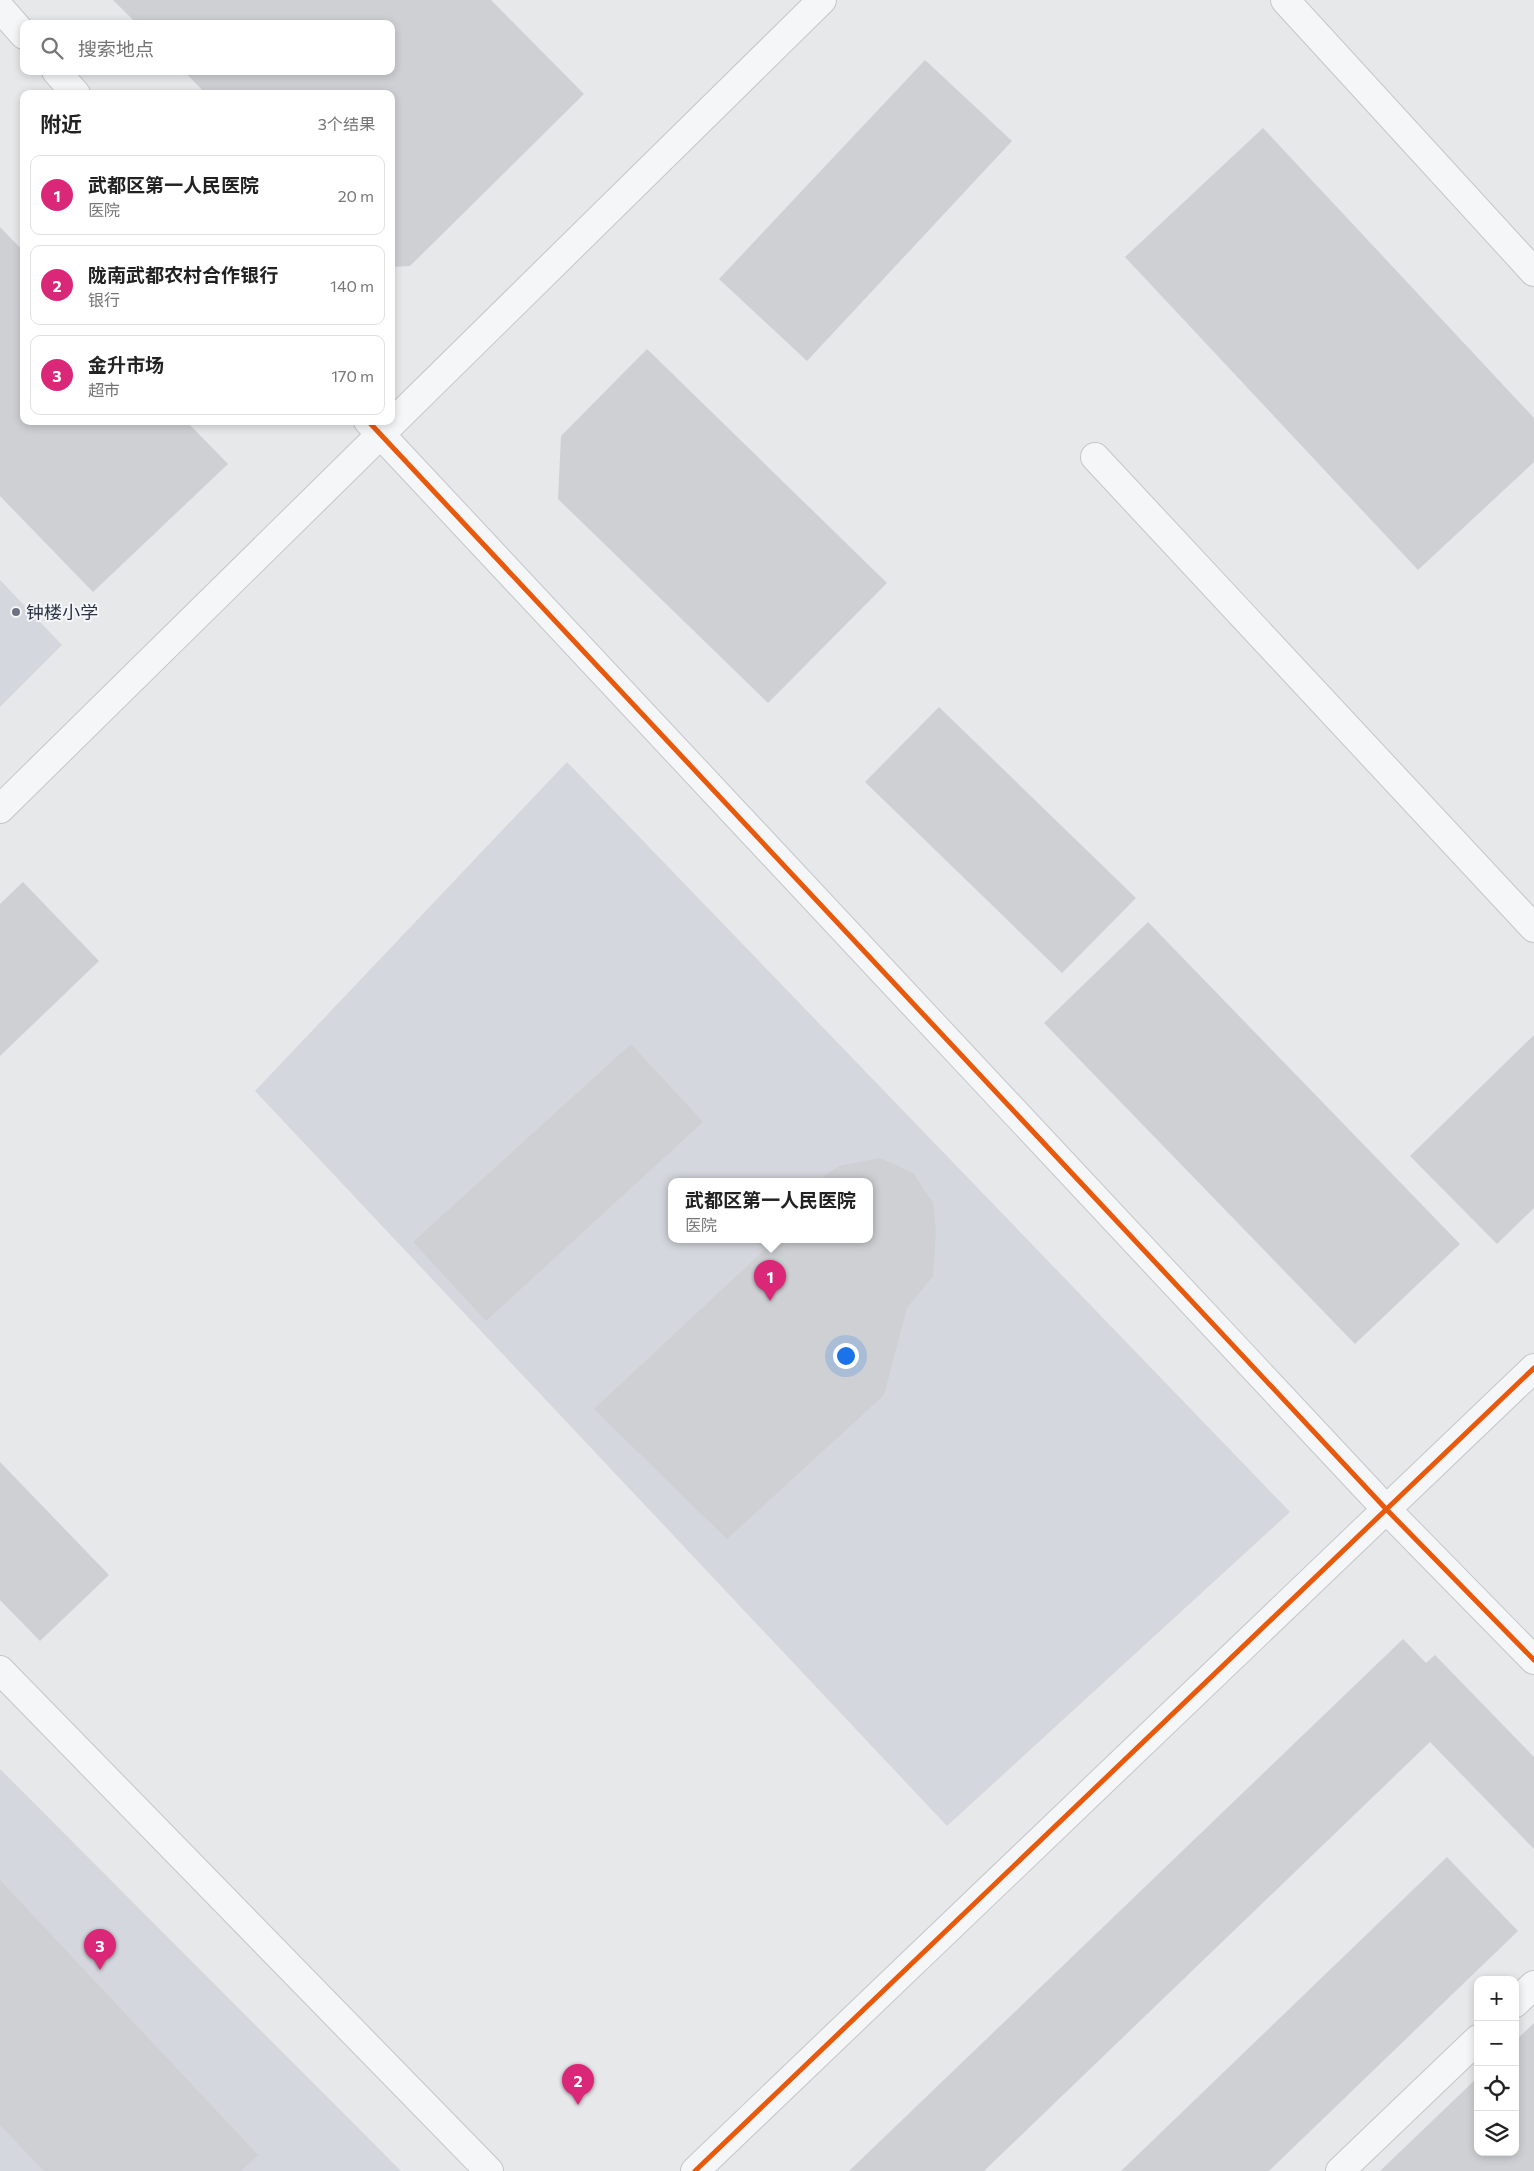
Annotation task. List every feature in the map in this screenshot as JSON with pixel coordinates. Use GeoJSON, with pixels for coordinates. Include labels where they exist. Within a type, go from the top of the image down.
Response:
{"type":"FeatureCollection","features":[{"type":"Feature","properties":{"kind":"street"},"geometry":{"type":"LineString","coordinates":[[395,408],[822,0]]}},
{"type":"Feature","properties":{"kind":"street"},"geometry":{"type":"LineString","coordinates":[[1285,0],[1534,272]]}},
{"type":"Feature","properties":{"kind":"street"},"geometry":{"type":"LineString","coordinates":[[0,8],[20,30]]}},
{"type":"Feature","properties":{"kind":"street"},"geometry":{"type":"LineString","coordinates":[[59,75],[73,90]]}},
{"type":"Feature","properties":{"kind":"street"},"geometry":{"type":"LineString","coordinates":[[0,809],[374,428],[1387,1510],[1534,1660]]}},
{"type":"Feature","properties":{"kind":"street"},"geometry":{"type":"LineString","coordinates":[[1095,456],[1534,928]]}},
{"type":"Feature","properties":{"kind":"street"},"geometry":{"type":"LineString","coordinates":[[695,2171],[1534,1368]]}},
{"type":"Feature","properties":{"kind":"street"},"geometry":{"type":"LineString","coordinates":[[0,1670],[489,2171]]}},
{"type":"Feature","properties":{"kind":"street"},"geometry":{"type":"LineString","coordinates":[[1519,1999],[1534,1985]]}},
{"type":"Feature","properties":{"kind":"street"},"geometry":{"type":"LineString","coordinates":[[1340,2171],[1474,2043]]}},
{"type":"Feature","properties":{"kind":"shaded area","name":"钟楼小学"},"geometry":{"type":"Polygon","coordinates":[[[0,580],[62,645],[0,707],[0,580]]]}},
{"type":"Feature","properties":{"kind":"shaded area"},"geometry":{"type":"Polygon","coordinates":[[[567,762],[1290,1512],[947,1826],[255,1091],[567,762]]]}},
{"type":"Feature","properties":{"kind":"shaded area"},"geometry":{"type":"Polygon","coordinates":[[[0,1769],[401,2171],[0,2171],[0,1769]]]}},
{"type":"Feature","properties":{"kind":"building"},"geometry":{"type":"Polygon","coordinates":[[[113,0],[491,0],[584,94],[410,266],[395,267],[395,90],[202,90],[188,75],[395,75],[395,20],[133,20],[113,0]]]}},
{"type":"Feature","properties":{"kind":"building"},"geometry":{"type":"Polygon","coordinates":[[[925,60],[1012,141],[807,361],[719,279],[925,60]]]}},
{"type":"Feature","properties":{"kind":"building"},"geometry":{"type":"Polygon","coordinates":[[[1263,128],[1534,418],[1534,462],[1418,570],[1125,257],[1263,128]]]}},
{"type":"Feature","properties":{"kind":"building"},"geometry":{"type":"Polygon","coordinates":[[[0,227],[20,248],[20,425],[190,425],[228,464],[93,592],[0,496],[0,227]]]}},
{"type":"Feature","properties":{"kind":"building"},"geometry":{"type":"Polygon","coordinates":[[[647,349],[887,583],[768,703],[558,499],[561,436],[647,349]]]}},
{"type":"Feature","properties":{"kind":"building"},"geometry":{"type":"Polygon","coordinates":[[[939,707],[1136,898],[1062,973],[865,782],[939,707]]]}},
{"type":"Feature","properties":{"kind":"building"},"geometry":{"type":"Polygon","coordinates":[[[23,882],[99,961],[0,1056],[0,904],[23,882]]]}},
{"type":"Feature","properties":{"kind":"building"},"geometry":{"type":"Polygon","coordinates":[[[1148,922],[1460,1244],[1355,1344],[1044,1023],[1148,922]]]}},
{"type":"Feature","properties":{"kind":"building"},"geometry":{"type":"Polygon","coordinates":[[[1534,1035],[1534,1208],[1497,1244],[1410,1156],[1534,1035]]]}},
{"type":"Feature","properties":{"kind":"building"},"geometry":{"type":"Polygon","coordinates":[[[631,1044],[703,1122],[486,1321],[413,1242],[631,1044]]]}},
{"type":"Feature","properties":{"kind":"building"},"geometry":{"type":"Polygon","coordinates":[[[880,1158],[913,1173],[933,1203],[936,1232],[933,1276],[907,1308],[884,1395],[727,1539],[594,1409],[772,1243],[873,1243],[873,1178],[822,1178],[839,1166],[880,1158]]]}},
{"type":"Feature","properties":{"kind":"building"},"geometry":{"type":"Polygon","coordinates":[[[0,1462],[109,1575],[40,1641],[0,1600],[0,1462]]]}},
{"type":"Feature","properties":{"kind":"building"},"geometry":{"type":"Polygon","coordinates":[[[1403,1639],[1426,1663],[1435,1655],[1534,1757],[1534,1849],[1430,1742],[984,2171],[849,2171],[1403,1639]]]}},
{"type":"Feature","properties":{"kind":"building"},"geometry":{"type":"Polygon","coordinates":[[[1447,1857],[1518,1931],[1269,2171],[1121,2171],[1447,1857]]]}},
{"type":"Feature","properties":{"kind":"building"},"geometry":{"type":"Polygon","coordinates":[[[0,1880],[258,2155],[241,2171],[44,2171],[0,2125],[0,1880]]]}},
{"type":"Feature","properties":{"kind":"building"},"geometry":{"type":"Polygon","coordinates":[[[1534,2023],[1534,2171],[1380,2171],[1474,2081],[1474,2156],[1519,2156],[1519,2037],[1534,2023]]]}},
{"type":"Feature","properties":{"kind":"cycle path"},"geometry":{"type":"LineString","coordinates":[[372,425],[1387,1510],[1534,1660]]}},
{"type":"Feature","properties":{"kind":"cycle path"},"geometry":{"type":"LineString","coordinates":[[695,2171],[1534,1368]]}},
{"type":"Feature","properties":{"kind":"place","name":"钟楼小学"},"geometry":{"type":"Point","coordinates":[16,612]}},
{"type":"Feature","properties":{"kind":"place","name":"武都区第一人民医院"},"geometry":{"type":"Point","coordinates":[770,1301]}},
{"type":"Feature","properties":{"kind":"place","name":"金升市场"},"geometry":{"type":"Point","coordinates":[100,1970]}},
{"type":"Feature","properties":{"kind":"place","name":"陇南武都农村合作银行"},"geometry":{"type":"Point","coordinates":[578,2105]}}]}
